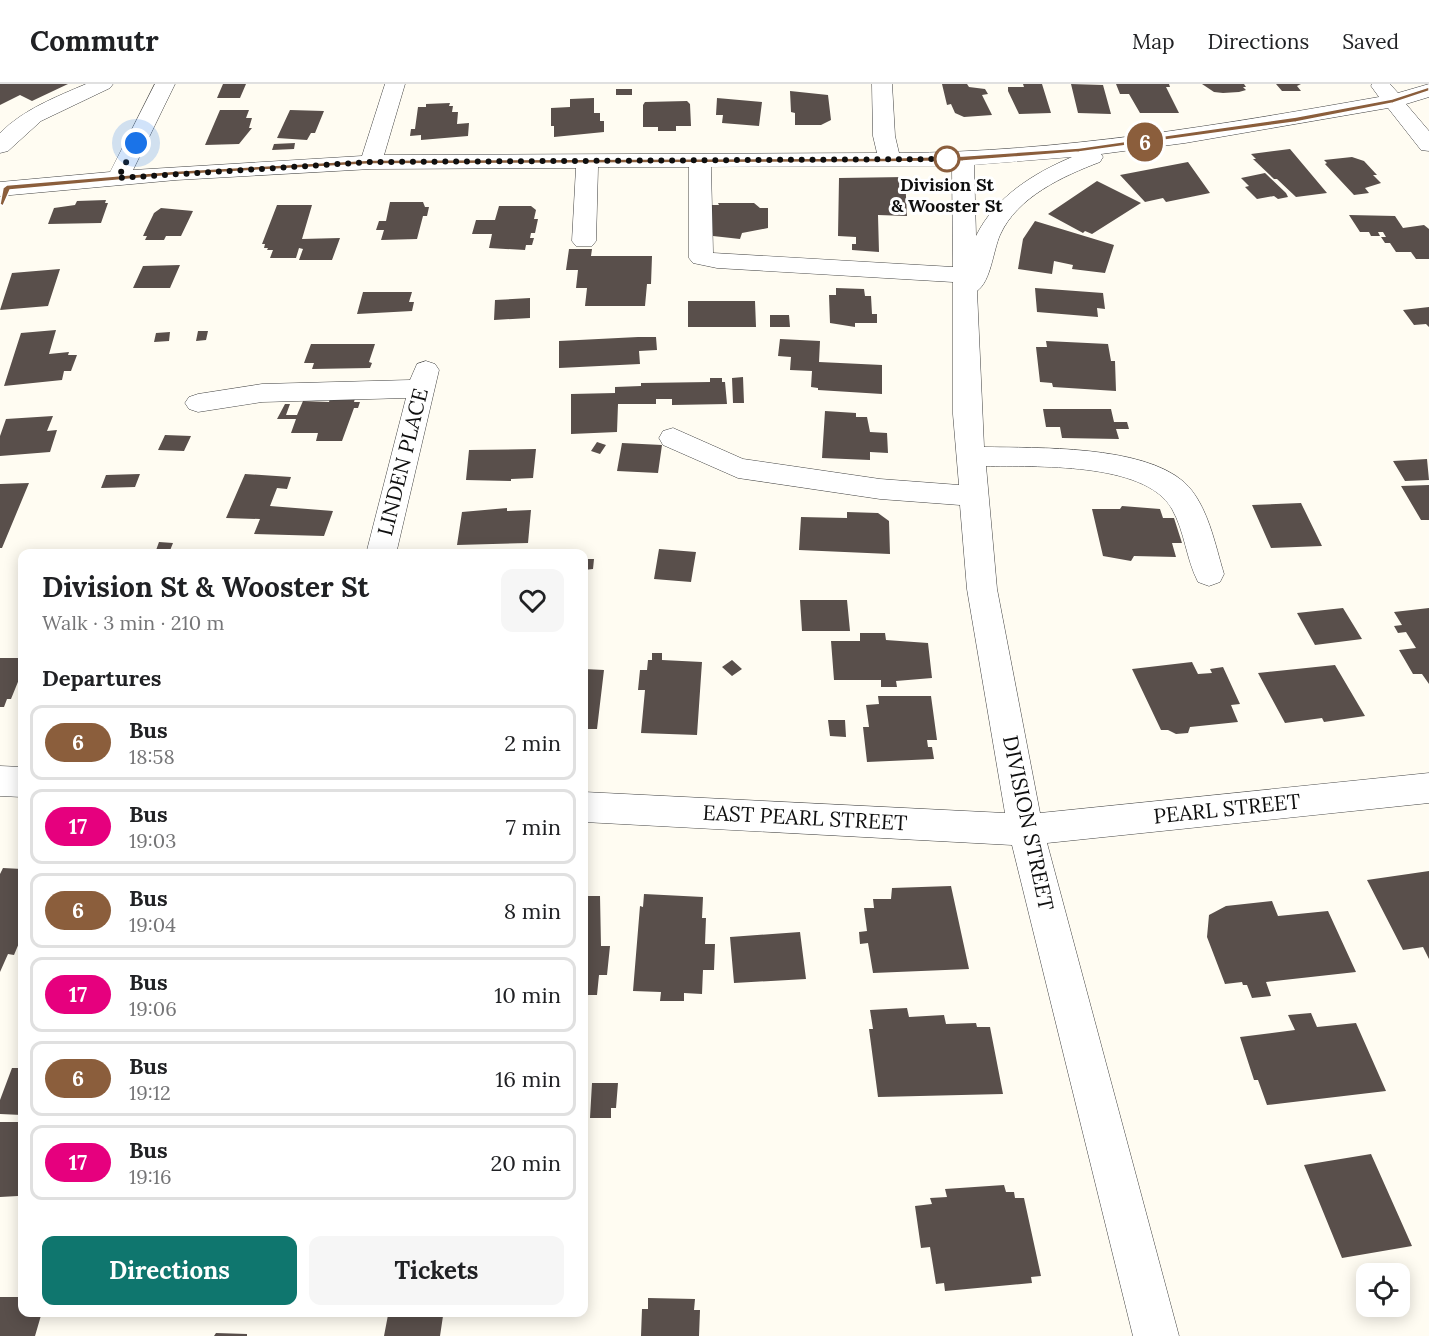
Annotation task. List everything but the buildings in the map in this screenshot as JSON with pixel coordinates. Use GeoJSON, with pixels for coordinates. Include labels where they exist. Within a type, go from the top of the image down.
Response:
{"type":"FeatureCollection","features":[{"type":"Feature","properties":{"kind":"street"},"geometry":{"type":"LineString","coordinates":[[0,146],[7,137],[35,117],[103,84]]}},
{"type":"Feature","properties":{"kind":"street"},"geometry":{"type":"LineString","coordinates":[[118,178],[165,84]]}},
{"type":"Feature","properties":{"kind":"street"},"geometry":{"type":"LineString","coordinates":[[371,162],[395,84]]}},
{"type":"Feature","properties":{"kind":"street"},"geometry":{"type":"LineString","coordinates":[[882,84],[884,136],[891,160]]}},
{"type":"Feature","properties":{"kind":"street"},"geometry":{"type":"LineString","coordinates":[[1380,84],[1429,145]]}},
{"type":"Feature","properties":{"kind":"street"},"geometry":{"type":"LineString","coordinates":[[2,194],[118,178],[371,162],[963,159],[1127,144],[1296,119],[1393,101],[1429,90]]}},
{"type":"Feature","properties":{"kind":"street","name":"DIVISION STREET"},"geometry":{"type":"LineString","coordinates":[[965,288],[994,225],[1030,188],[1071,165],[1127,144]]}},
{"type":"Feature","properties":{"kind":"street","name":"DIVISION STREET"},"geometry":{"type":"LineString","coordinates":[[963,159],[970,456],[982,589],[1026,830],[1156,1336]]}},
{"type":"Feature","properties":{"kind":"street"},"geometry":{"type":"LineString","coordinates":[[700,160],[701,258],[965,288]]}},
{"type":"Feature","properties":{"kind":"street"},"geometry":{"type":"LineString","coordinates":[[584,241],[587,161]]}},
{"type":"Feature","properties":{"kind":"street","name":"LINDEN PLACE"},"geometry":{"type":"LineString","coordinates":[[198,403],[262,393],[423,379],[382,549]]}},
{"type":"Feature","properties":{"kind":"street"},"geometry":{"type":"LineString","coordinates":[[673,438],[738,468],[880,489],[974,496]]}},
{"type":"Feature","properties":{"kind":"street"},"geometry":{"type":"LineString","coordinates":[[970,456],[1099,463],[1137,470],[1173,489],[1190,514],[1209,574]]}},
{"type":"Feature","properties":{"kind":"street"},"geometry":{"type":"LineString","coordinates":[[0,781],[18,782]]}},
{"type":"Feature","properties":{"kind":"street","name":"PEARL STREET"},"geometry":{"type":"LineString","coordinates":[[1026,830],[1429,788]]}},
{"type":"Feature","properties":{"kind":"street","name":"EAST PEARL STREET"},"geometry":{"type":"LineString","coordinates":[[588,807],[1026,830]]}},
{"type":"Feature","properties":{"kind":"bus line","name":"6"},"geometry":{"type":"LineString","coordinates":[[0,204],[7,188],[176,173],[371,162],[963,159],[1079,150],[1185,137],[1296,119],[1393,101],[1429,90]]}},
{"type":"Feature","properties":{"kind":"place","name":"Division St & Wooster St"},"geometry":{"type":"Point","coordinates":[947,159]}},
{"type":"Feature","properties":{"kind":"route"},"geometry":{"type":"LineString","coordinates":[[136,143],[118,178],[371,162],[947,159]]}}]}
